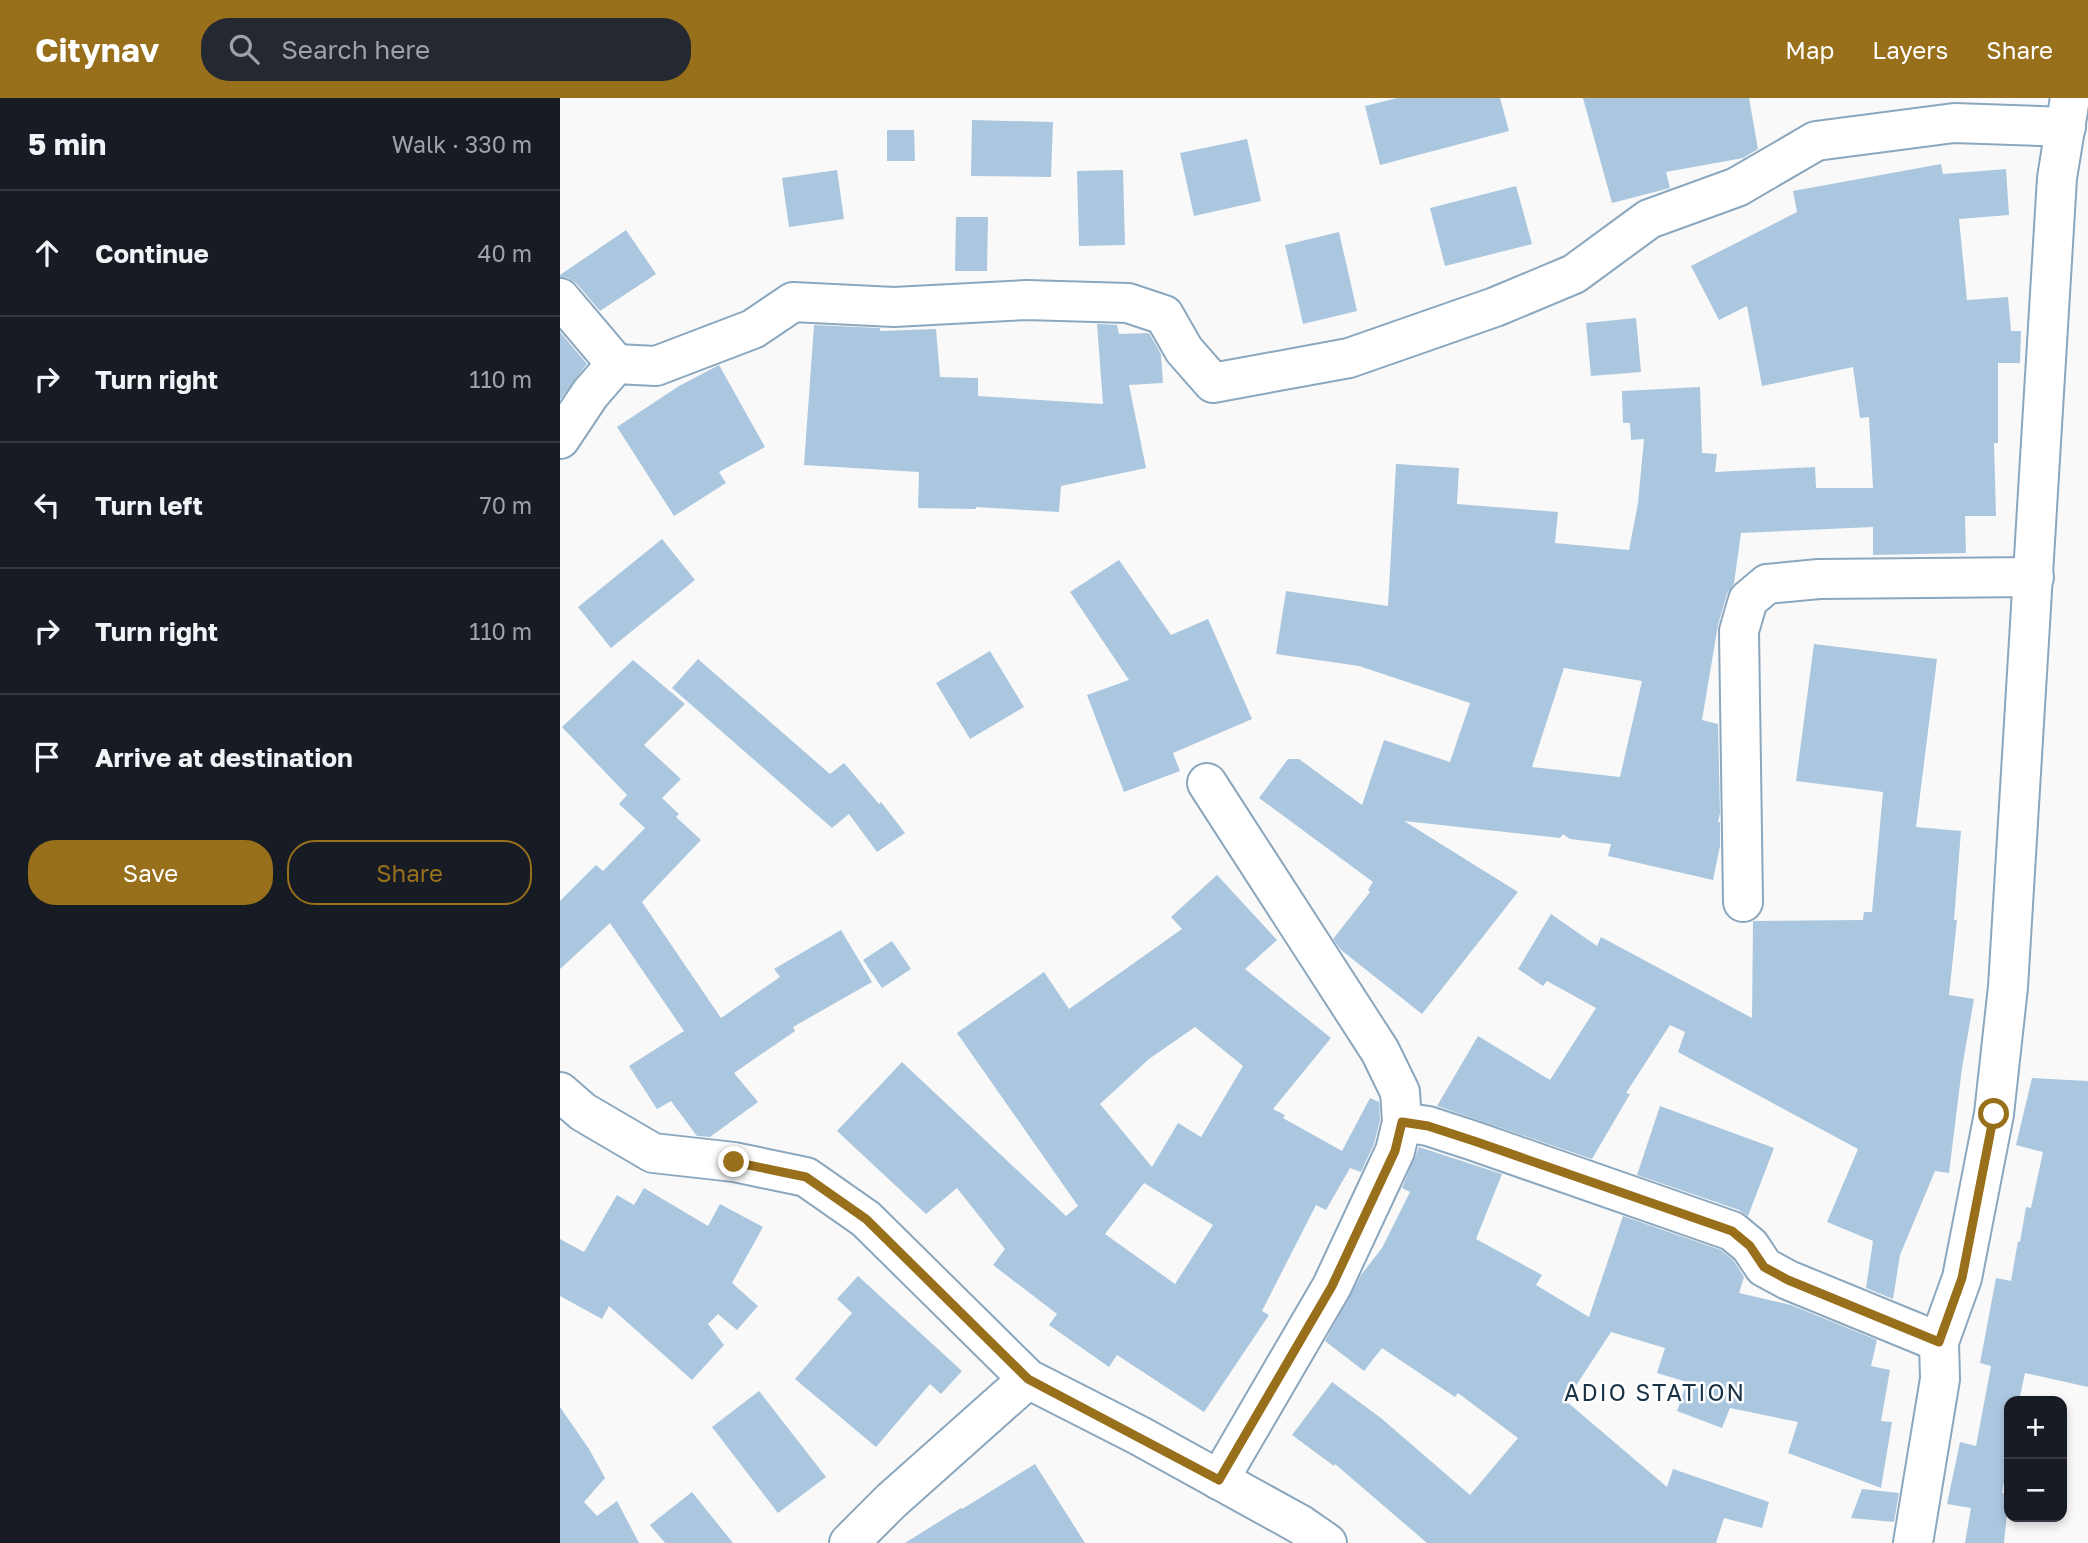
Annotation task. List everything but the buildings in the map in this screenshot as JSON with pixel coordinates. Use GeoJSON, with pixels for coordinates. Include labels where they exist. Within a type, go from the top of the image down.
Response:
{"type":"FeatureCollection","features":[{"type":"Feature","properties":{"kind":"street"},"geometry":{"type":"LineString","coordinates":[[560,298],[616,364],[656,366],[753,329],[793,302],[894,307],[1026,300],[1128,303],[1164,315],[1184,350],[1213,383],[1349,358],[1495,307],[1574,274],[1649,219],[1737,187],[1816,141],[1954,123],[2068,112],[2057,178],[2008,987],[1994,1114],[1962,1278],[1939,1342],[1940,1379],[1913,1543]]}},
{"type":"Feature","properties":{"kind":"street"},"geometry":{"type":"LineString","coordinates":[[560,439],[590,394],[616,364]]}},
{"type":"Feature","properties":{"kind":"street"},"geometry":{"type":"LineString","coordinates":[[1743,902],[1739,631],[1748,600],[1767,584],[1819,579],[2034,576]]}},
{"type":"Feature","properties":{"kind":"street"},"geometry":{"type":"LineString","coordinates":[[1207,783],[1381,1051],[1400,1092],[1402,1122],[1395,1151],[1332,1286],[1219,1480]]}},
{"type":"Feature","properties":{"kind":"street"},"geometry":{"type":"LineString","coordinates":[[560,1092],[583,1112],[653,1153],[734,1162],[806,1177],[866,1219],[1028,1379],[1301,1525],[1326,1543]]}},
{"type":"Feature","properties":{"kind":"street"},"geometry":{"type":"LineString","coordinates":[[1402,1122],[1428,1126],[1462,1137],[1732,1231],[1750,1246],[1764,1267],[1788,1280],[1939,1342]]}},
{"type":"Feature","properties":{"kind":"street"},"geometry":{"type":"LineString","coordinates":[[849,1543],[891,1501],[1028,1379]]}},
{"type":"Feature","properties":{"kind":"district","name":"ADIO STATION"},"geometry":{"type":"Point","coordinates":[1655,1393]}},
{"type":"Feature","properties":{"kind":"route"},"geometry":{"type":"LineString","coordinates":[[734,1162],[806,1177],[866,1219],[1028,1379],[1219,1480],[1332,1286],[1395,1151],[1402,1122],[1428,1126],[1474,1141],[1732,1231],[1750,1246],[1764,1267],[1788,1280],[1939,1342],[1962,1278],[1994,1114]]}}]}
